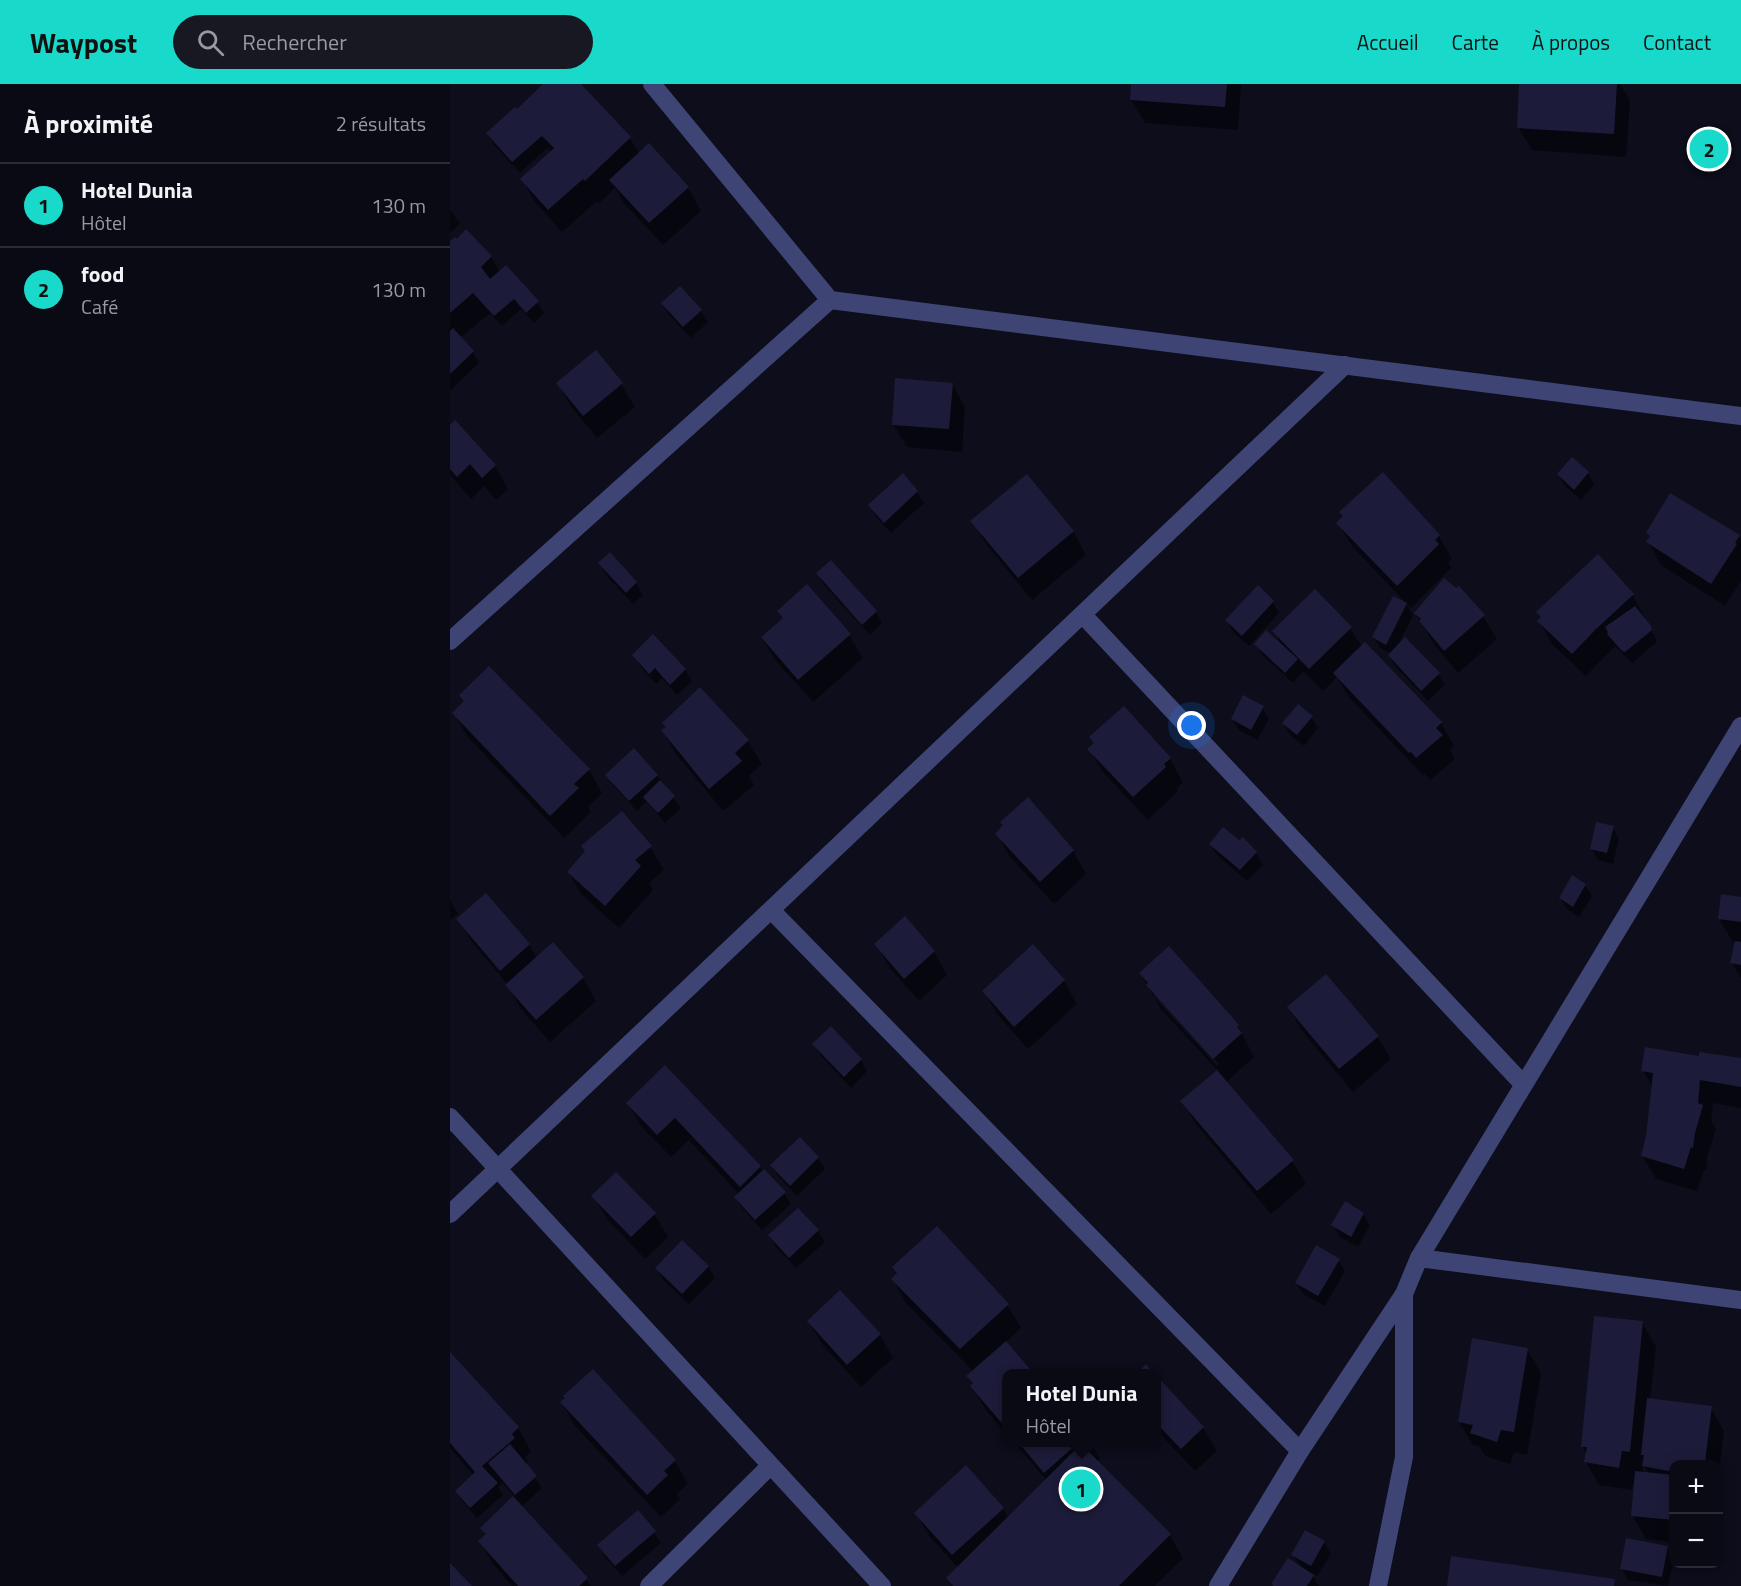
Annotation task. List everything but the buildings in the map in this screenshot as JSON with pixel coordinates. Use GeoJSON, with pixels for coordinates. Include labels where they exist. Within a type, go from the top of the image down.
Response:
{"type":"FeatureCollection","features":[{"type":"Feature","properties":{"kind":"street"},"geometry":{"type":"LineString","coordinates":[[652,84],[830,300],[1741,416]]}},
{"type":"Feature","properties":{"kind":"street"},"geometry":{"type":"LineString","coordinates":[[450,641],[830,300]]}},
{"type":"Feature","properties":{"kind":"street"},"geometry":{"type":"LineString","coordinates":[[450,1214],[1345,365]]}},
{"type":"Feature","properties":{"kind":"street"},"geometry":{"type":"LineString","coordinates":[[1083,615],[1524,1084]]}},
{"type":"Feature","properties":{"kind":"street"},"geometry":{"type":"LineString","coordinates":[[1218,1586],[1300,1451],[1404,1294],[1419,1258],[1741,726]]}},
{"type":"Feature","properties":{"kind":"street"},"geometry":{"type":"LineString","coordinates":[[771,910],[1300,1451]]}},
{"type":"Feature","properties":{"kind":"street"},"geometry":{"type":"LineString","coordinates":[[450,1117],[882,1586]]}},
{"type":"Feature","properties":{"kind":"street"},"geometry":{"type":"LineString","coordinates":[[1419,1258],[1741,1300]]}},
{"type":"Feature","properties":{"kind":"street"},"geometry":{"type":"LineString","coordinates":[[1378,1586],[1404,1457],[1404,1294]]}},
{"type":"Feature","properties":{"kind":"street"},"geometry":{"type":"LineString","coordinates":[[649,1586],[770,1466]]}},
{"type":"Feature","properties":{"kind":"place","name":"food"},"geometry":{"type":"Point","coordinates":[1709,149]}},
{"type":"Feature","properties":{"kind":"place","name":"Hotel Dunia"},"geometry":{"type":"Point","coordinates":[1081,1489]}}]}
